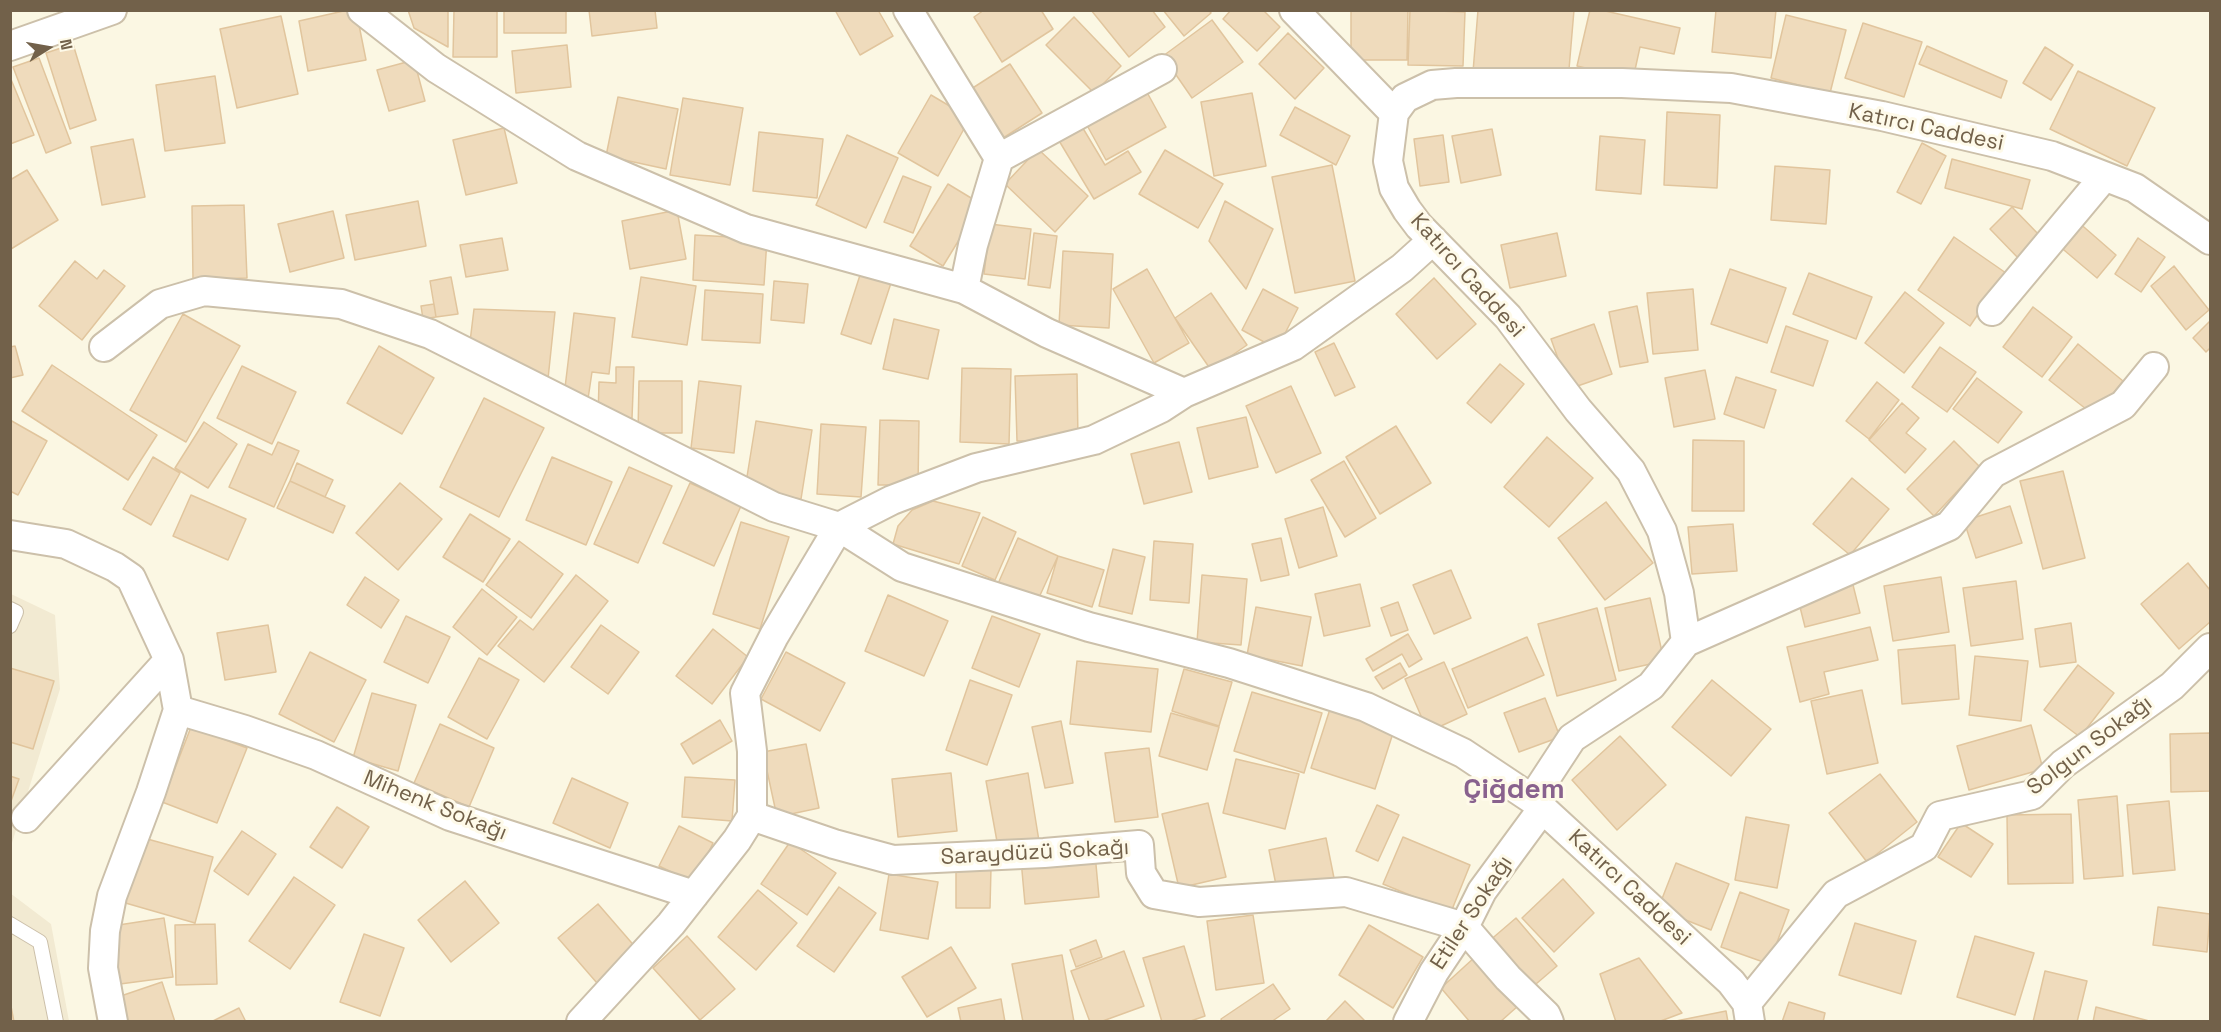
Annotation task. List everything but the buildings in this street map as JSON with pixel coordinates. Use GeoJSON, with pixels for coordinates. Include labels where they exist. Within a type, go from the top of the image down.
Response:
{"type":"FeatureCollection","features":[{"type":"Feature","properties":{"kind":"street"},"geometry":{"type":"LineString","coordinates":[[10,46],[112,10]]}},
{"type":"Feature","properties":{"kind":"street"},"geometry":{"type":"LineString","coordinates":[[362,10],[436,68],[577,156],[746,229],[964,289],[1047,333],[1184,393]]}},
{"type":"Feature","properties":{"kind":"street"},"geometry":{"type":"LineString","coordinates":[[908,10],[999,158]]}},
{"type":"Feature","properties":{"kind":"street"},"geometry":{"type":"LineString","coordinates":[[1294,10],[1394,113]]}},
{"type":"Feature","properties":{"kind":"street"},"geometry":{"type":"LineString","coordinates":[[964,289],[973,245],[999,158],[1162,69]]}},
{"type":"Feature","properties":{"kind":"street","name":"Katırcı Caddesi"},"geometry":{"type":"LineString","coordinates":[[1686,642],[1679,593],[1662,531],[1631,471],[1578,410],[1509,317],[1419,226],[1394,188],[1388,161],[1394,113],[1405,98],[1432,85],[1456,83],[1622,83],[1731,88],[1882,116],[2052,156],[2135,188],[2211,240]]}},
{"type":"Feature","properties":{"kind":"street"},"geometry":{"type":"LineString","coordinates":[[1992,311],[2104,177]]}},
{"type":"Feature","properties":{"kind":"street"},"geometry":{"type":"LineString","coordinates":[[581,1022],[671,924],[752,816],[752,751],[745,693],[774,636],[839,527],[892,500],[976,468],[1094,440],[1161,408],[1184,393],[1293,346],[1402,268],[1434,240]]}},
{"type":"Feature","properties":{"kind":"street","name":"Katırcı Caddesi"},"geometry":{"type":"LineString","coordinates":[[104,346],[160,304],[204,291],[341,304],[430,334],[774,507],[839,527],[902,567],[1089,627],[1228,663],[1366,707],[1463,753],[1537,803],[1731,982],[1749,1012]]}},
{"type":"Feature","properties":{"kind":"street"},"geometry":{"type":"LineString","coordinates":[[1537,803],[1572,738],[1651,686],[1686,642],[1949,526],[1993,473],[2123,405],[2154,367]]}},
{"type":"Feature","properties":{"kind":"street"},"geometry":{"type":"LineString","coordinates":[[10,535],[66,544],[115,567],[130,578],[169,660],[178,710],[151,792],[112,896],[105,930],[103,968],[113,1022]]}},
{"type":"Feature","properties":{"kind":"street","name":"Solgun Sokağı"},"geometry":{"type":"LineString","coordinates":[[1749,1012],[1836,894],[1924,847],[1940,816],[2032,795],[2063,764],[2172,686],[2211,648]]}},
{"type":"Feature","properties":{"kind":"street"},"geometry":{"type":"LineString","coordinates":[[26,818],[169,660]]}},
{"type":"Feature","properties":{"kind":"street","name":"Mihenk Sokağı"},"geometry":{"type":"LineString","coordinates":[[178,710],[316,755],[450,816],[694,895]]}},
{"type":"Feature","properties":{"kind":"street","name":"Etiler Sokağı"},"geometry":{"type":"LineString","coordinates":[[1408,1022],[1434,972],[1464,927],[1482,891],[1537,803]]}},
{"type":"Feature","properties":{"kind":"street","name":"Saraydüzü Sokağı"},"geometry":{"type":"LineString","coordinates":[[752,816],[834,844],[893,860],[1044,853],[1139,845],[1141,873],[1154,894],[1199,902],[1346,892],[1464,927]]}},
{"type":"Feature","properties":{"kind":"street"},"geometry":{"type":"LineString","coordinates":[[1464,927],[1508,978],[1546,1015],[1549,1022]]}},
{"type":"Feature","properties":{"kind":"lane"},"geometry":{"type":"LineString","coordinates":[[10,609],[16,612],[10,626]]}},
{"type":"Feature","properties":{"kind":"lane"},"geometry":{"type":"LineString","coordinates":[[10,924],[40,942],[56,1022]]}},
{"type":"Feature","properties":{"kind":"shaded area"},"geometry":{"type":"Polygon","coordinates":[[[11,594],[55,615],[60,689],[11,846],[11,594]]]}},
{"type":"Feature","properties":{"kind":"shaded area"},"geometry":{"type":"Polygon","coordinates":[[[10,893],[51,924],[69,1021],[11,1021],[10,893]]]}},
{"type":"Feature","properties":{"kind":"district","name":"Çiğdem"},"geometry":{"type":"Point","coordinates":[1514,790]}}]}
